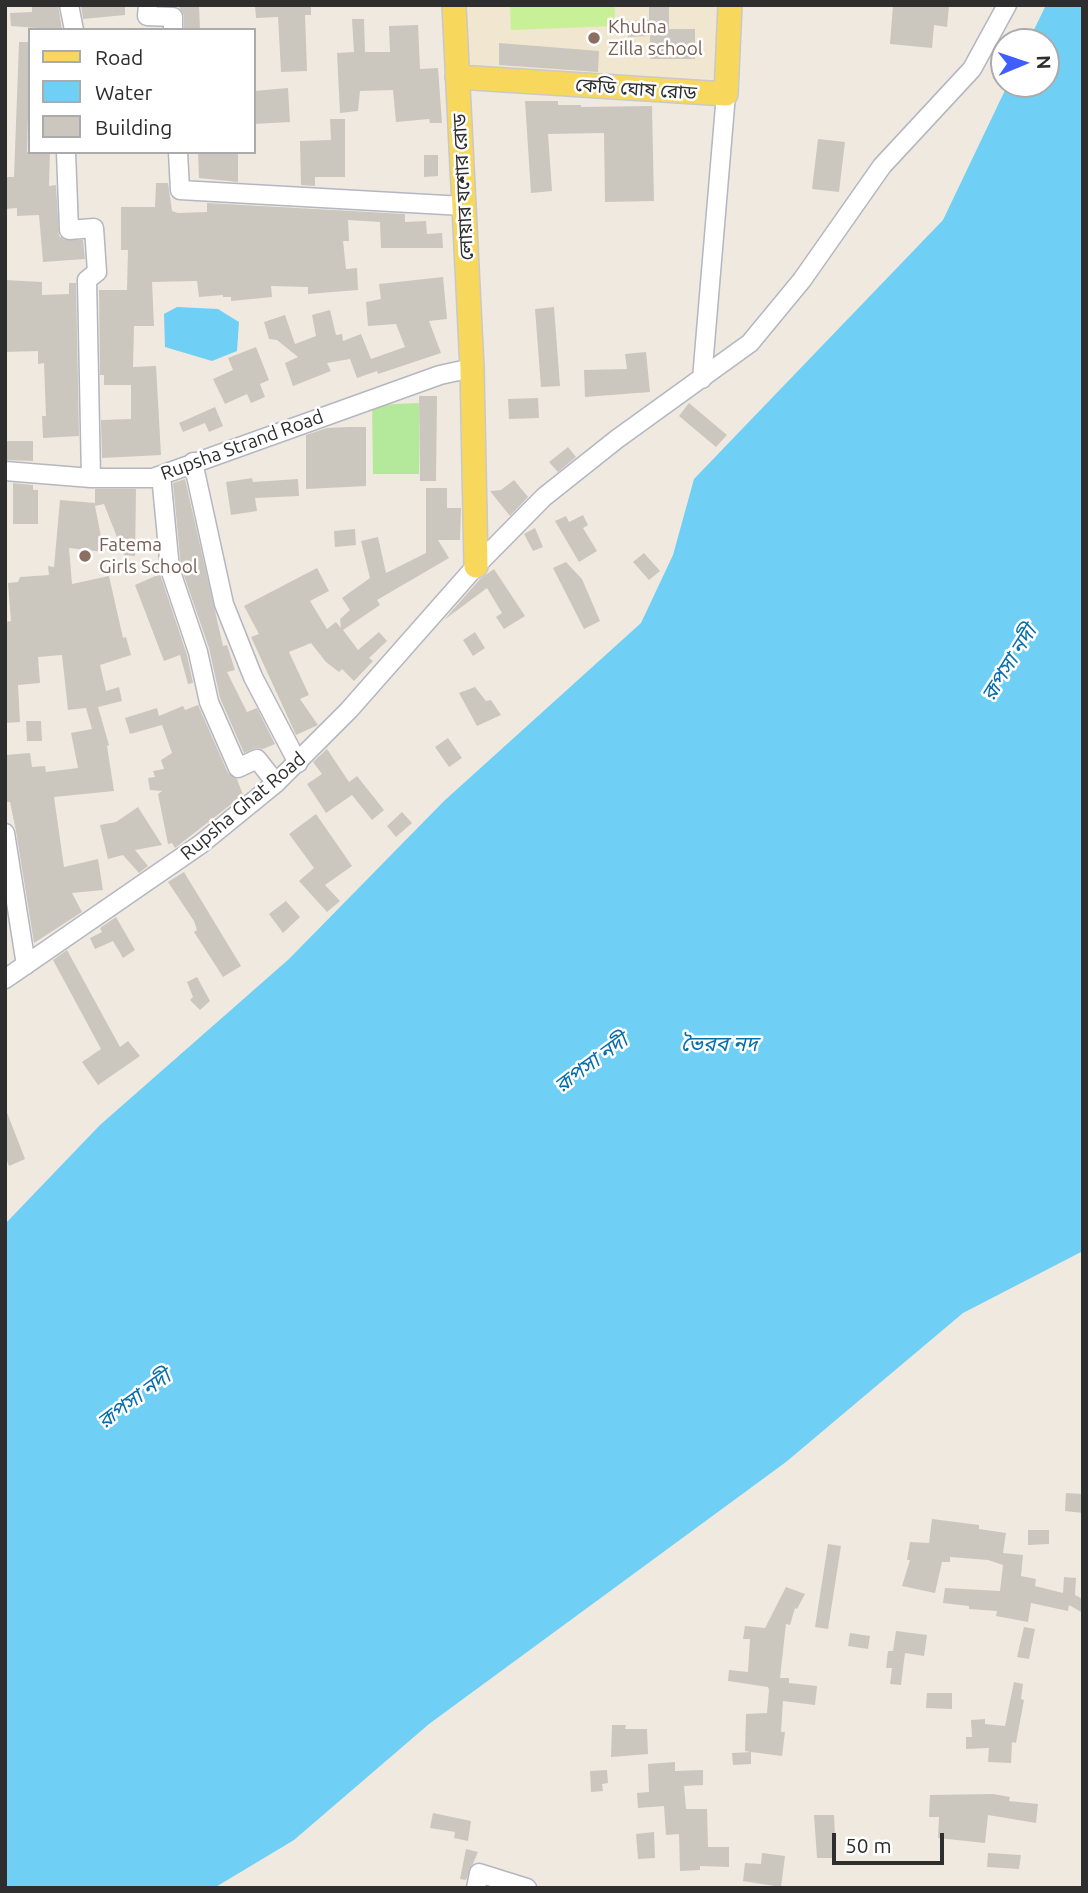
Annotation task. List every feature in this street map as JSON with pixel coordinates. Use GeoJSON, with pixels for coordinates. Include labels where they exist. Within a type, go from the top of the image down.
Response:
{"type":"FeatureCollection","features":[{"type":"Feature","properties":{"kind":"main road","name":"লোয়ার যশোর রোড"},"geometry":{"type":"LineString","coordinates":[[454,5],[472,368],[476,566]]}},
{"type":"Feature","properties":{"kind":"main road"},"geometry":{"type":"LineString","coordinates":[[726,94],[730,5]]}},
{"type":"Feature","properties":{"kind":"main road","name":"কেডি ঘোষ রোড"},"geometry":{"type":"LineString","coordinates":[[457,77],[726,94]]}},
{"type":"Feature","properties":{"kind":"street"},"geometry":{"type":"LineString","coordinates":[[69,5],[74,28]]}},
{"type":"Feature","properties":{"kind":"street"},"geometry":{"type":"LineString","coordinates":[[148,5],[147,16],[173,18],[173,28]]}},
{"type":"Feature","properties":{"kind":"street","name":"Rupsha Ghat Road"},"geometry":{"type":"LineString","coordinates":[[5,979],[201,845],[276,783],[298,763],[476,566],[544,497],[617,439],[750,343],[802,280],[882,166],[972,69],[1007,5]]}},
{"type":"Feature","properties":{"kind":"street"},"geometry":{"type":"LineString","coordinates":[[702,379],[726,94]]}},
{"type":"Feature","properties":{"kind":"street"},"geometry":{"type":"LineString","coordinates":[[65,154],[69,230],[94,228],[97,272],[87,280],[91,478]]}},
{"type":"Feature","properties":{"kind":"street"},"geometry":{"type":"LineString","coordinates":[[178,154],[180,190],[463,206]]}},
{"type":"Feature","properties":{"kind":"street","name":"Rupsha Strand Road"},"geometry":{"type":"LineString","coordinates":[[5,471],[91,478],[153,478],[440,375],[472,368]]}},
{"type":"Feature","properties":{"kind":"street"},"geometry":{"type":"LineString","coordinates":[[193,462],[224,604],[253,677],[298,763]]}},
{"type":"Feature","properties":{"kind":"street"},"geometry":{"type":"LineString","coordinates":[[161,474],[170,569],[198,652],[209,702],[238,768],[257,760],[276,783]]}},
{"type":"Feature","properties":{"kind":"street"},"geometry":{"type":"LineString","coordinates":[[5,833],[26,965]]}},
{"type":"Feature","properties":{"kind":"street"},"geometry":{"type":"LineString","coordinates":[[476,1888],[479,1873],[527,1888]]}},
{"type":"Feature","properties":{"kind":"shaded area","name":"Khulna Zilla school"},"geometry":{"type":"Polygon","coordinates":[[[468,5],[720,5],[718,79],[469,70],[468,5]]]}},
{"type":"Feature","properties":{"kind":"green space"},"geometry":{"type":"Polygon","coordinates":[[[510,5],[615,5],[614,26],[511,30],[510,5]]]}},
{"type":"Feature","properties":{"kind":"green space"},"geometry":{"type":"Polygon","coordinates":[[[419,403],[419,474],[373,474],[372,405],[419,403]]]}},
{"type":"Feature","properties":{"kind":"water","name":"ভৈরব নদ"},"geometry":{"type":"Polygon","coordinates":[[[1046,5],[1083,5],[1083,1251],[963,1313],[786,1462],[429,1724],[294,1840],[214,1888],[5,1888],[5,1224],[100,1125],[289,959],[444,801],[641,623],[673,555],[694,479],[943,220],[1001,98],[1060,98],[1060,28],[1035,28],[1046,5]]]}},
{"type":"Feature","properties":{"kind":"water"},"geometry":{"type":"Polygon","coordinates":[[[177,307],[218,309],[239,322],[237,351],[212,361],[165,347],[164,314],[177,307]]]}},
{"type":"Feature","properties":{"kind":"building"},"geometry":{"type":"Polygon","coordinates":[[[32,5],[58,5],[62,28],[11,26],[10,13],[32,12],[32,5]]]}},
{"type":"Feature","properties":{"kind":"building"},"geometry":{"type":"Polygon","coordinates":[[[81,5],[125,5],[125,15],[83,19],[81,5]]]}},
{"type":"Feature","properties":{"kind":"building"},"geometry":{"type":"Polygon","coordinates":[[[178,5],[199,5],[200,28],[184,28],[184,16],[178,5]]]}},
{"type":"Feature","properties":{"kind":"building"},"geometry":{"type":"Polygon","coordinates":[[[255,5],[311,5],[311,15],[305,15],[307,71],[281,72],[278,17],[256,18],[255,5]]]}},
{"type":"Feature","properties":{"kind":"building"},"geometry":{"type":"Polygon","coordinates":[[[649,5],[669,5],[669,29],[695,29],[695,59],[650,59],[650,36],[628,37],[627,21],[649,20],[649,5]]]}},
{"type":"Feature","properties":{"kind":"building"},"geometry":{"type":"Polygon","coordinates":[[[893,5],[949,5],[947,27],[934,25],[932,48],[890,44],[893,5]]]}},
{"type":"Feature","properties":{"kind":"building"},"geometry":{"type":"Polygon","coordinates":[[[352,19],[364,19],[365,52],[390,52],[389,26],[418,25],[420,69],[438,68],[442,123],[430,123],[429,119],[396,122],[393,90],[360,91],[358,111],[340,113],[337,53],[354,52],[352,19]]]}},
{"type":"Feature","properties":{"kind":"building"},"geometry":{"type":"Polygon","coordinates":[[[19,42],[28,42],[27,152],[50,154],[49,186],[56,185],[59,236],[65,240],[83,240],[85,259],[43,262],[39,215],[17,216],[17,208],[5,209],[5,177],[14,177],[19,42]]]}},
{"type":"Feature","properties":{"kind":"building"},"geometry":{"type":"Polygon","coordinates":[[[499,43],[599,51],[598,72],[499,65],[499,43]]]}},
{"type":"Feature","properties":{"kind":"building"},"geometry":{"type":"Polygon","coordinates":[[[288,88],[290,122],[256,124],[256,91],[288,88]]]}},
{"type":"Feature","properties":{"kind":"building"},"geometry":{"type":"Polygon","coordinates":[[[525,101],[558,101],[558,105],[581,107],[652,106],[654,201],[605,202],[604,133],[548,134],[552,191],[531,193],[525,101]]]}},
{"type":"Feature","properties":{"kind":"building"},"geometry":{"type":"Polygon","coordinates":[[[330,119],[345,119],[345,177],[315,177],[315,186],[301,185],[300,141],[331,140],[330,119]]]}},
{"type":"Feature","properties":{"kind":"building"},"geometry":{"type":"Polygon","coordinates":[[[818,139],[845,142],[839,192],[812,189],[818,139]]]}},
{"type":"Feature","properties":{"kind":"building"},"geometry":{"type":"Polygon","coordinates":[[[198,154],[238,154],[238,182],[199,178],[198,154]]]}},
{"type":"Feature","properties":{"kind":"building"},"geometry":{"type":"Polygon","coordinates":[[[424,155],[438,155],[438,176],[424,177],[424,155]]]}},
{"type":"Feature","properties":{"kind":"building"},"geometry":{"type":"Polygon","coordinates":[[[156,183],[168,183],[172,211],[178,213],[207,212],[207,203],[405,214],[405,222],[426,221],[427,234],[442,233],[443,248],[381,248],[380,222],[348,220],[349,241],[343,241],[346,269],[357,268],[358,290],[308,294],[308,287],[271,286],[272,297],[231,301],[231,297],[223,295],[199,297],[197,281],[152,282],[154,326],[134,326],[133,367],[156,366],[161,455],[102,458],[101,420],[131,419],[131,385],[104,385],[104,375],[100,375],[99,290],[127,290],[128,250],[121,250],[121,207],[155,207],[156,183]]]}},
{"type":"Feature","properties":{"kind":"building"},"geometry":{"type":"Polygon","coordinates":[[[443,277],[447,319],[429,321],[441,353],[378,374],[377,371],[357,378],[350,359],[327,363],[331,371],[293,386],[285,363],[298,357],[277,340],[269,339],[264,322],[285,315],[295,344],[316,336],[312,315],[330,310],[336,335],[342,334],[343,341],[361,334],[371,359],[405,347],[396,324],[368,326],[366,302],[381,299],[379,284],[443,277]]]}},
{"type":"Feature","properties":{"kind":"building"},"geometry":{"type":"Polygon","coordinates":[[[5,280],[42,282],[42,295],[69,294],[69,283],[76,283],[79,436],[43,438],[42,416],[46,416],[44,363],[38,364],[38,351],[5,352],[5,280]]]}},
{"type":"Feature","properties":{"kind":"building"},"geometry":{"type":"Polygon","coordinates":[[[554,307],[560,386],[541,387],[535,309],[554,307]]]}},
{"type":"Feature","properties":{"kind":"building"},"geometry":{"type":"Polygon","coordinates":[[[256,347],[269,380],[260,384],[265,397],[251,403],[247,394],[225,404],[213,379],[233,370],[228,358],[256,347]]]}},
{"type":"Feature","properties":{"kind":"building"},"geometry":{"type":"Polygon","coordinates":[[[646,352],[650,392],[585,397],[584,370],[627,369],[625,354],[646,352]]]}},
{"type":"Feature","properties":{"kind":"building"},"geometry":{"type":"Polygon","coordinates":[[[419,396],[437,396],[436,481],[420,481],[419,396]]]}},
{"type":"Feature","properties":{"kind":"building"},"geometry":{"type":"Polygon","coordinates":[[[538,398],[539,418],[509,419],[508,399],[538,398]]]}},
{"type":"Feature","properties":{"kind":"building"},"geometry":{"type":"Polygon","coordinates":[[[689,403],[727,435],[716,447],[679,416],[689,403]]]}},
{"type":"Feature","properties":{"kind":"building"},"geometry":{"type":"Polygon","coordinates":[[[215,407],[223,426],[209,432],[205,423],[183,432],[179,423],[215,407]]]}},
{"type":"Feature","properties":{"kind":"building"},"geometry":{"type":"Polygon","coordinates":[[[366,427],[366,486],[306,489],[306,435],[327,428],[366,427]]]}},
{"type":"Feature","properties":{"kind":"building"},"geometry":{"type":"Polygon","coordinates":[[[6,441],[33,441],[33,461],[7,460],[6,441]]]}},
{"type":"Feature","properties":{"kind":"building"},"geometry":{"type":"Polygon","coordinates":[[[568,447],[576,457],[558,472],[549,462],[568,447]]]}},
{"type":"Feature","properties":{"kind":"building"},"geometry":{"type":"Polygon","coordinates":[[[252,478],[253,482],[298,479],[299,496],[255,498],[257,511],[231,515],[226,482],[252,478]]]}},
{"type":"Feature","properties":{"kind":"building"},"geometry":{"type":"Polygon","coordinates":[[[185,479],[223,646],[227,645],[235,670],[227,672],[247,712],[257,708],[275,744],[263,749],[256,748],[244,753],[220,698],[209,648],[181,567],[173,483],[185,479]]]}},
{"type":"Feature","properties":{"kind":"building"},"geometry":{"type":"Polygon","coordinates":[[[514,480],[528,497],[510,516],[490,491],[501,490],[514,480]]]}},
{"type":"Feature","properties":{"kind":"building"},"geometry":{"type":"Polygon","coordinates":[[[13,483],[33,485],[33,490],[38,490],[38,524],[13,524],[13,483]]]}},
{"type":"Feature","properties":{"kind":"building"},"geometry":{"type":"Polygon","coordinates":[[[426,488],[447,488],[447,508],[461,508],[460,540],[438,540],[449,558],[377,600],[380,605],[343,630],[358,650],[379,632],[387,641],[369,658],[373,661],[354,681],[342,669],[339,672],[326,662],[311,643],[289,652],[309,695],[300,699],[318,725],[296,735],[251,637],[259,634],[244,606],[317,568],[329,591],[310,601],[327,629],[336,622],[341,628],[340,619],[350,610],[342,598],[370,578],[361,541],[378,537],[386,573],[426,553],[426,488]]]}},
{"type":"Feature","properties":{"kind":"building"},"geometry":{"type":"Polygon","coordinates":[[[95,489],[136,489],[135,556],[124,555],[104,504],[95,506],[104,552],[69,548],[72,584],[109,576],[123,638],[126,637],[131,655],[100,665],[106,691],[119,687],[122,701],[98,707],[109,745],[114,791],[54,797],[64,867],[98,859],[103,890],[72,893],[82,912],[34,943],[16,831],[10,802],[5,802],[5,755],[30,753],[32,767],[45,766],[46,772],[78,768],[71,733],[92,729],[86,708],[68,710],[62,655],[38,657],[40,683],[18,685],[20,722],[5,723],[5,622],[11,621],[8,583],[18,582],[20,577],[49,575],[48,566],[54,567],[60,500],[95,503],[95,489]]]}},
{"type":"Feature","properties":{"kind":"building"},"geometry":{"type":"Polygon","coordinates":[[[583,515],[588,525],[583,528],[597,551],[579,562],[555,521],[566,516],[569,522],[583,515]]]}},
{"type":"Feature","properties":{"kind":"building"},"geometry":{"type":"Polygon","coordinates":[[[535,528],[543,547],[533,551],[524,534],[535,528]]]}},
{"type":"Feature","properties":{"kind":"building"},"geometry":{"type":"Polygon","coordinates":[[[355,529],[356,545],[335,547],[334,531],[355,529]]]}},
{"type":"Feature","properties":{"kind":"building"},"geometry":{"type":"Polygon","coordinates":[[[644,553],[660,571],[649,580],[633,562],[644,553]]]}},
{"type":"Feature","properties":{"kind":"building"},"geometry":{"type":"Polygon","coordinates":[[[566,562],[582,579],[600,621],[584,629],[553,568],[566,562]]]}},
{"type":"Feature","properties":{"kind":"building"},"geometry":{"type":"Polygon","coordinates":[[[494,569],[525,616],[504,629],[496,617],[502,613],[487,588],[444,620],[480,579],[494,569]]]}},
{"type":"Feature","properties":{"kind":"building"},"geometry":{"type":"Polygon","coordinates":[[[160,574],[187,655],[193,683],[188,684],[180,655],[164,661],[135,585],[160,574]]]}},
{"type":"Feature","properties":{"kind":"building"},"geometry":{"type":"Polygon","coordinates":[[[475,632],[485,648],[473,656],[463,640],[475,632]]]}},
{"type":"Feature","properties":{"kind":"building"},"geometry":{"type":"Polygon","coordinates":[[[475,687],[486,701],[491,700],[501,715],[477,726],[459,693],[475,687]]]}},
{"type":"Feature","properties":{"kind":"building"},"geometry":{"type":"Polygon","coordinates":[[[198,705],[228,773],[237,779],[243,795],[175,848],[172,843],[168,844],[158,794],[162,791],[150,790],[148,778],[155,777],[153,771],[164,769],[161,760],[172,753],[162,725],[130,734],[125,718],[157,708],[159,716],[183,706],[185,710],[198,705]]]}},
{"type":"Feature","properties":{"kind":"building"},"geometry":{"type":"Polygon","coordinates":[[[26,721],[41,721],[42,741],[27,741],[26,721]]]}},
{"type":"Feature","properties":{"kind":"building"},"geometry":{"type":"Polygon","coordinates":[[[448,738],[462,758],[449,767],[435,747],[448,738]]]}},
{"type":"Feature","properties":{"kind":"building"},"geometry":{"type":"Polygon","coordinates":[[[327,749],[349,782],[357,776],[384,810],[372,820],[352,795],[326,813],[307,784],[322,774],[313,762],[327,749]]]}},
{"type":"Feature","properties":{"kind":"building"},"geometry":{"type":"Polygon","coordinates":[[[138,807],[162,845],[135,850],[148,866],[139,873],[123,855],[108,859],[100,825],[116,822],[138,807]]]}},
{"type":"Feature","properties":{"kind":"building"},"geometry":{"type":"Polygon","coordinates":[[[402,812],[412,823],[396,837],[387,826],[402,812]]]}},
{"type":"Feature","properties":{"kind":"building"},"geometry":{"type":"Polygon","coordinates":[[[316,814],[352,866],[325,885],[340,901],[327,912],[299,881],[314,868],[289,834],[316,814]]]}},
{"type":"Feature","properties":{"kind":"building"},"geometry":{"type":"Polygon","coordinates":[[[184,872],[241,966],[223,977],[194,932],[197,930],[194,921],[168,882],[184,872]]]}},
{"type":"Feature","properties":{"kind":"building"},"geometry":{"type":"Polygon","coordinates":[[[286,901],[300,917],[283,933],[269,914],[286,901]]]}},
{"type":"Feature","properties":{"kind":"building"},"geometry":{"type":"Polygon","coordinates":[[[116,917],[135,950],[123,958],[113,941],[95,949],[90,938],[102,932],[100,928],[116,917]]]}},
{"type":"Feature","properties":{"kind":"building"},"geometry":{"type":"Polygon","coordinates":[[[67,950],[120,1047],[128,1041],[140,1056],[98,1085],[82,1062],[101,1049],[53,960],[67,950]]]}},
{"type":"Feature","properties":{"kind":"building"},"geometry":{"type":"Polygon","coordinates":[[[197,977],[210,1001],[200,1010],[190,1000],[193,997],[187,982],[197,977]]]}},
{"type":"Feature","properties":{"kind":"building"},"geometry":{"type":"Polygon","coordinates":[[[6,1110],[25,1159],[9,1166],[5,1156],[6,1110]]]}},
{"type":"Feature","properties":{"kind":"building"},"geometry":{"type":"Polygon","coordinates":[[[1066,1493],[1083,1494],[1083,1513],[1065,1511],[1066,1493]]]}},
{"type":"Feature","properties":{"kind":"building"},"geometry":{"type":"Polygon","coordinates":[[[932,1519],[979,1525],[979,1529],[1006,1533],[1003,1553],[1023,1555],[1021,1576],[1036,1579],[1035,1586],[1063,1593],[1064,1577],[1076,1578],[1075,1595],[1083,1599],[1083,1613],[1069,1605],[1068,1611],[1031,1603],[1028,1622],[996,1616],[997,1611],[969,1609],[969,1606],[943,1603],[945,1588],[1000,1591],[1003,1565],[988,1560],[950,1557],[950,1562],[942,1562],[935,1593],[902,1586],[910,1560],[907,1560],[910,1542],[929,1543],[932,1519]]]}},
{"type":"Feature","properties":{"kind":"building"},"geometry":{"type":"Polygon","coordinates":[[[1028,1530],[1049,1530],[1049,1544],[1028,1545],[1028,1530]]]}},
{"type":"Feature","properties":{"kind":"building"},"geometry":{"type":"Polygon","coordinates":[[[828,1544],[841,1546],[828,1629],[815,1627],[828,1544]]]}},
{"type":"Feature","properties":{"kind":"building"},"geometry":{"type":"Polygon","coordinates":[[[786,1587],[805,1594],[797,1609],[795,1608],[790,1625],[786,1624],[780,1678],[789,1678],[789,1683],[817,1686],[815,1705],[783,1701],[781,1732],[785,1732],[782,1756],[745,1751],[746,1714],[767,1713],[769,1690],[768,1687],[728,1681],[729,1670],[748,1672],[750,1639],[743,1639],[745,1626],[765,1628],[786,1587]]]}},
{"type":"Feature","properties":{"kind":"building"},"geometry":{"type":"Polygon","coordinates":[[[1024,1627],[1035,1629],[1029,1659],[1017,1657],[1024,1627]]]}},
{"type":"Feature","properties":{"kind":"building"},"geometry":{"type":"Polygon","coordinates":[[[896,1631],[927,1635],[924,1656],[905,1653],[901,1685],[890,1684],[892,1668],[886,1668],[888,1651],[893,1651],[896,1631]]]}},
{"type":"Feature","properties":{"kind":"building"},"geometry":{"type":"Polygon","coordinates":[[[850,1633],[870,1636],[868,1649],[848,1646],[850,1633]]]}},
{"type":"Feature","properties":{"kind":"building"},"geometry":{"type":"Polygon","coordinates":[[[1014,1682],[1023,1684],[1021,1699],[1024,1700],[1016,1743],[1012,1742],[1011,1763],[988,1762],[989,1748],[966,1749],[966,1737],[972,1737],[971,1720],[985,1719],[985,1724],[1005,1726],[1014,1682]]]}},
{"type":"Feature","properties":{"kind":"building"},"geometry":{"type":"Polygon","coordinates":[[[927,1693],[952,1693],[952,1709],[926,1708],[927,1693]]]}},
{"type":"Feature","properties":{"kind":"building"},"geometry":{"type":"Polygon","coordinates":[[[612,1725],[626,1725],[625,1729],[647,1729],[648,1754],[611,1757],[612,1725]]]}},
{"type":"Feature","properties":{"kind":"building"},"geometry":{"type":"Polygon","coordinates":[[[751,1752],[751,1764],[733,1765],[732,1753],[751,1752]]]}},
{"type":"Feature","properties":{"kind":"building"},"geometry":{"type":"Polygon","coordinates":[[[675,1762],[675,1771],[703,1770],[703,1785],[684,1786],[686,1809],[707,1809],[708,1847],[729,1847],[729,1867],[700,1866],[700,1870],[680,1871],[679,1834],[666,1835],[664,1806],[638,1808],[637,1793],[649,1792],[648,1764],[675,1762]]]}},
{"type":"Feature","properties":{"kind":"building"},"geometry":{"type":"Polygon","coordinates":[[[607,1770],[608,1783],[602,1784],[603,1791],[591,1792],[590,1771],[607,1770]]]}},
{"type":"Feature","properties":{"kind":"building"},"geometry":{"type":"Polygon","coordinates":[[[993,1794],[1010,1797],[1009,1801],[1038,1804],[1036,1823],[988,1815],[985,1843],[938,1838],[939,1817],[929,1817],[930,1795],[993,1794]]]}},
{"type":"Feature","properties":{"kind":"building"},"geometry":{"type":"Polygon","coordinates":[[[433,1813],[471,1821],[468,1841],[454,1838],[455,1832],[430,1828],[433,1813]]]}},
{"type":"Feature","properties":{"kind":"building"},"geometry":{"type":"Polygon","coordinates":[[[814,1815],[834,1815],[836,1858],[817,1858],[814,1815]]]}},
{"type":"Feature","properties":{"kind":"building"},"geometry":{"type":"Polygon","coordinates":[[[654,1832],[655,1858],[638,1859],[636,1834],[654,1832]]]}},
{"type":"Feature","properties":{"kind":"building"},"geometry":{"type":"Polygon","coordinates":[[[466,1849],[478,1852],[466,1880],[460,1879],[466,1849]]]}},
{"type":"Feature","properties":{"kind":"building"},"geometry":{"type":"Polygon","coordinates":[[[762,1853],[785,1856],[781,1887],[743,1881],[745,1863],[761,1864],[762,1853]]]}},
{"type":"Feature","properties":{"kind":"building"},"geometry":{"type":"Polygon","coordinates":[[[988,1853],[1021,1855],[1019,1869],[987,1867],[988,1853]]]}},
{"type":"Feature","properties":{"kind":"place","name":"Khulna Zilla school"},"geometry":{"type":"Point","coordinates":[594,38]}},
{"type":"Feature","properties":{"kind":"place","name":"Fatema Girls School"},"geometry":{"type":"Point","coordinates":[85,556]}},
{"type":"Feature","properties":{"kind":"water label","name":"রূপসা নদী"},"geometry":{"type":"Point","coordinates":[1009,663]}},
{"type":"Feature","properties":{"kind":"water label","name":"রূপসা নদী"},"geometry":{"type":"Point","coordinates":[591,1063]}},
{"type":"Feature","properties":{"kind":"water label","name":"রূপসা নদী"},"geometry":{"type":"Point","coordinates":[134,1399]}}]}
